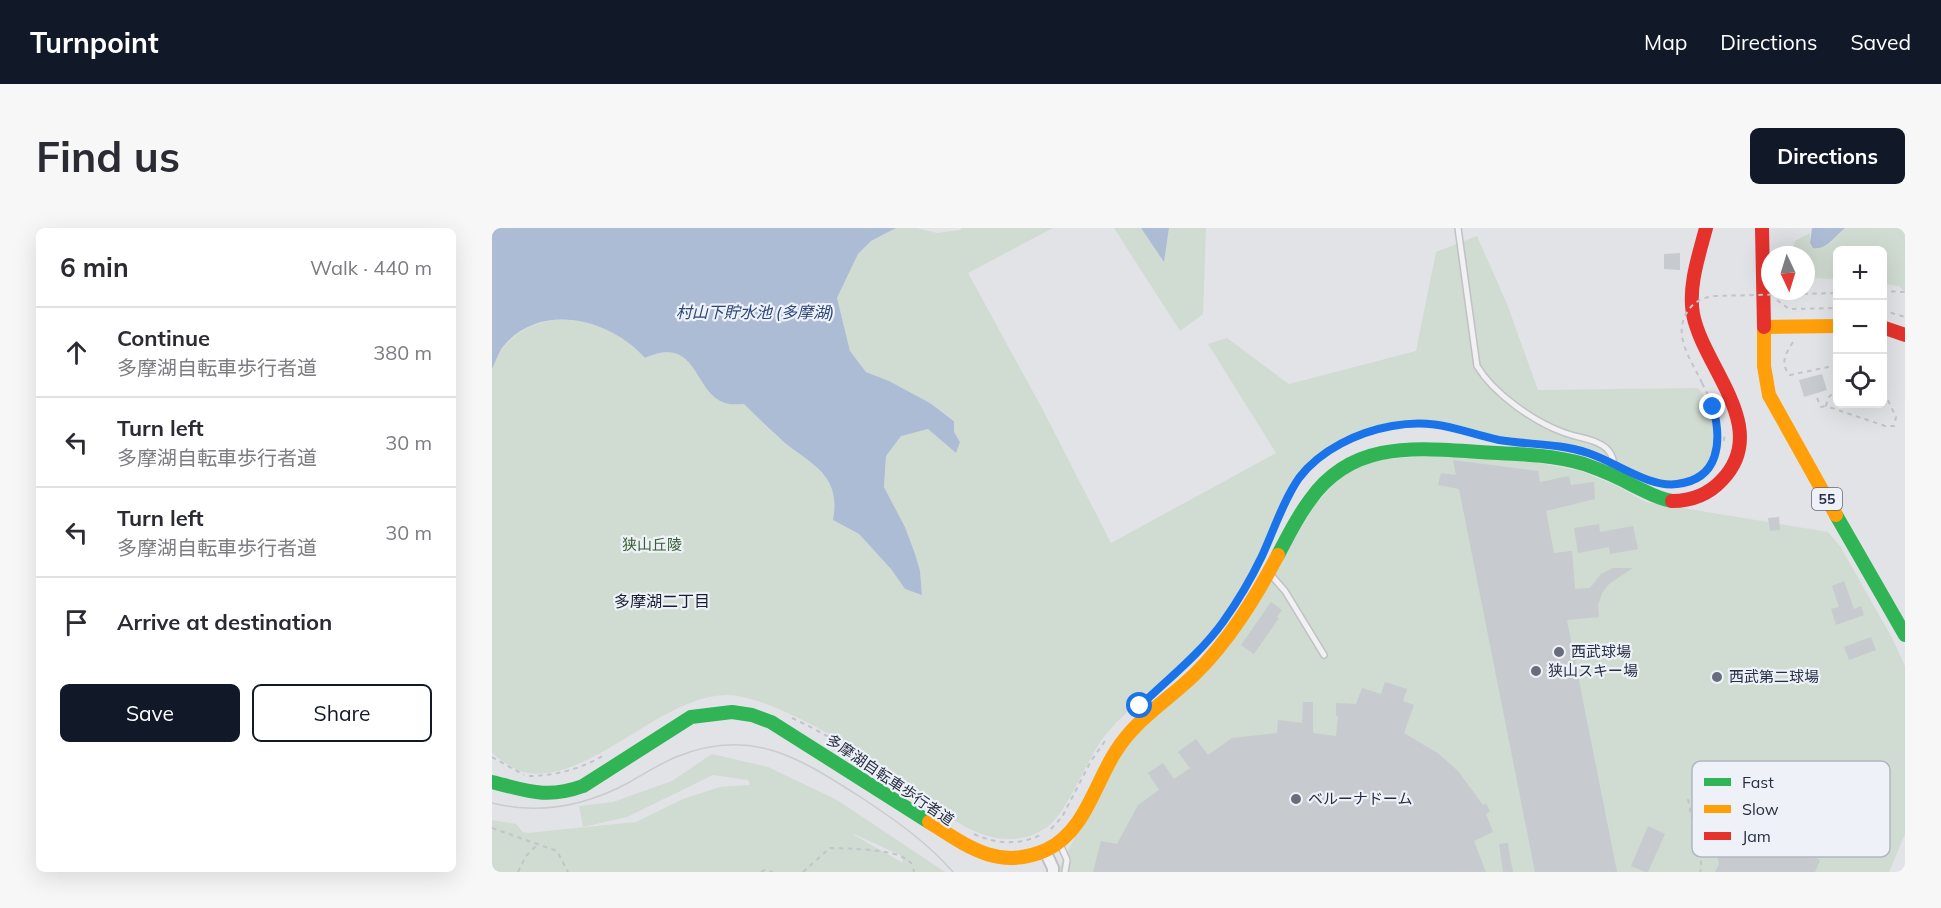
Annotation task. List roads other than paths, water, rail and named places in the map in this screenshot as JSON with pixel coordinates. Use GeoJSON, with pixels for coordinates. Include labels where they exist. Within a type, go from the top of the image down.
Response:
{"type":"FeatureCollection","features":[{"type":"Feature","properties":{"kind":"street"},"geometry":{"type":"LineString","coordinates":[[492,782],[541,794],[575,789],[593,780],[691,717],[712,713],[743,713],[771,722],[973,850],[993,857],[1018,858],[1045,851],[1059,843],[1079,820],[1107,764],[1127,735],[1205,664],[1240,618],[1317,489],[1344,467],[1372,454],[1416,450],[1541,455],[1582,464],[1659,498],[1684,500],[1696,497],[1724,479],[1735,461],[1740,438],[1736,412],[1701,339],[1693,316],[1693,291],[1706,228]]}},
{"type":"Feature","properties":{"kind":"street"},"geometry":{"type":"LineString","coordinates":[[1762,228],[1764,327],[1793,332],[1833,327]]}},
{"type":"Feature","properties":{"kind":"street","name":"55"},"geometry":{"type":"LineString","coordinates":[[1764,327],[1762,357],[1765,382],[1773,405],[1905,635]]}},
{"type":"Feature","properties":{"kind":"street"},"geometry":{"type":"LineString","coordinates":[[1887,329],[1905,335]]}},
{"type":"Feature","properties":{"kind":"street"},"geometry":{"type":"LineString","coordinates":[[1045,851],[1053,872]]}},
{"type":"Feature","properties":{"kind":"lane"},"geometry":{"type":"LineString","coordinates":[[1458,228],[1477,366],[1484,378],[1491,386],[1532,416],[1564,433],[1597,443],[1607,449],[1614,461],[1613,476]]}},
{"type":"Feature","properties":{"kind":"lane"},"geometry":{"type":"LineString","coordinates":[[1268,573],[1285,591],[1324,655]]}},
{"type":"Feature","properties":{"kind":"lane"},"geometry":{"type":"LineString","coordinates":[[1059,843],[1067,860],[1065,872]]}},
{"type":"Feature","properties":{"kind":"water","name":"村山下貯水池 (多摩湖)"},"geometry":{"type":"Polygon","coordinates":[[[492,228],[896,228],[871,241],[858,254],[837,298],[850,351],[866,372],[889,381],[930,403],[954,421],[954,432],[960,442],[956,453],[928,429],[901,436],[886,456],[884,487],[905,527],[915,554],[920,571],[922,595],[905,589],[891,569],[859,534],[833,520],[833,493],[829,482],[815,466],[785,443],[744,404],[727,404],[714,397],[693,367],[676,353],[663,353],[645,358],[613,333],[594,325],[574,320],[554,320],[535,324],[517,333],[502,348],[492,369],[492,228]]]}},
{"type":"Feature","properties":{"kind":"water"},"geometry":{"type":"Polygon","coordinates":[[[1141,228],[1169,228],[1164,262],[1141,228]]]}},
{"type":"Feature","properties":{"kind":"water"},"geometry":{"type":"Polygon","coordinates":[[[1812,228],[1845,228],[1827,245],[1815,248],[1810,243],[1812,228]]]}},
{"type":"Feature","properties":{"kind":"tram line"},"geometry":{"type":"LineString","coordinates":[[492,803],[527,808],[579,803],[612,791],[676,757],[703,748],[728,745],[752,746],[796,759],[839,783],[910,832],[953,872]]}},
{"type":"Feature","properties":{"kind":"place","name":"西武球場"},"geometry":{"type":"Point","coordinates":[1559,652]}},
{"type":"Feature","properties":{"kind":"place","name":"狭山スキー場"},"geometry":{"type":"Point","coordinates":[1536,671]}},
{"type":"Feature","properties":{"kind":"place","name":"西武第二球場"},"geometry":{"type":"Point","coordinates":[1717,677]}},
{"type":"Feature","properties":{"kind":"place","name":"ベルーナドーム"},"geometry":{"type":"Point","coordinates":[1296,799]}},
{"type":"Feature","properties":{"kind":"district","name":"多摩湖二丁目"},"geometry":{"type":"Point","coordinates":[662,601]}},
{"type":"Feature","properties":{"kind":"park label","name":"狭山丘陵"},"geometry":{"type":"Point","coordinates":[652,545]}}]}
